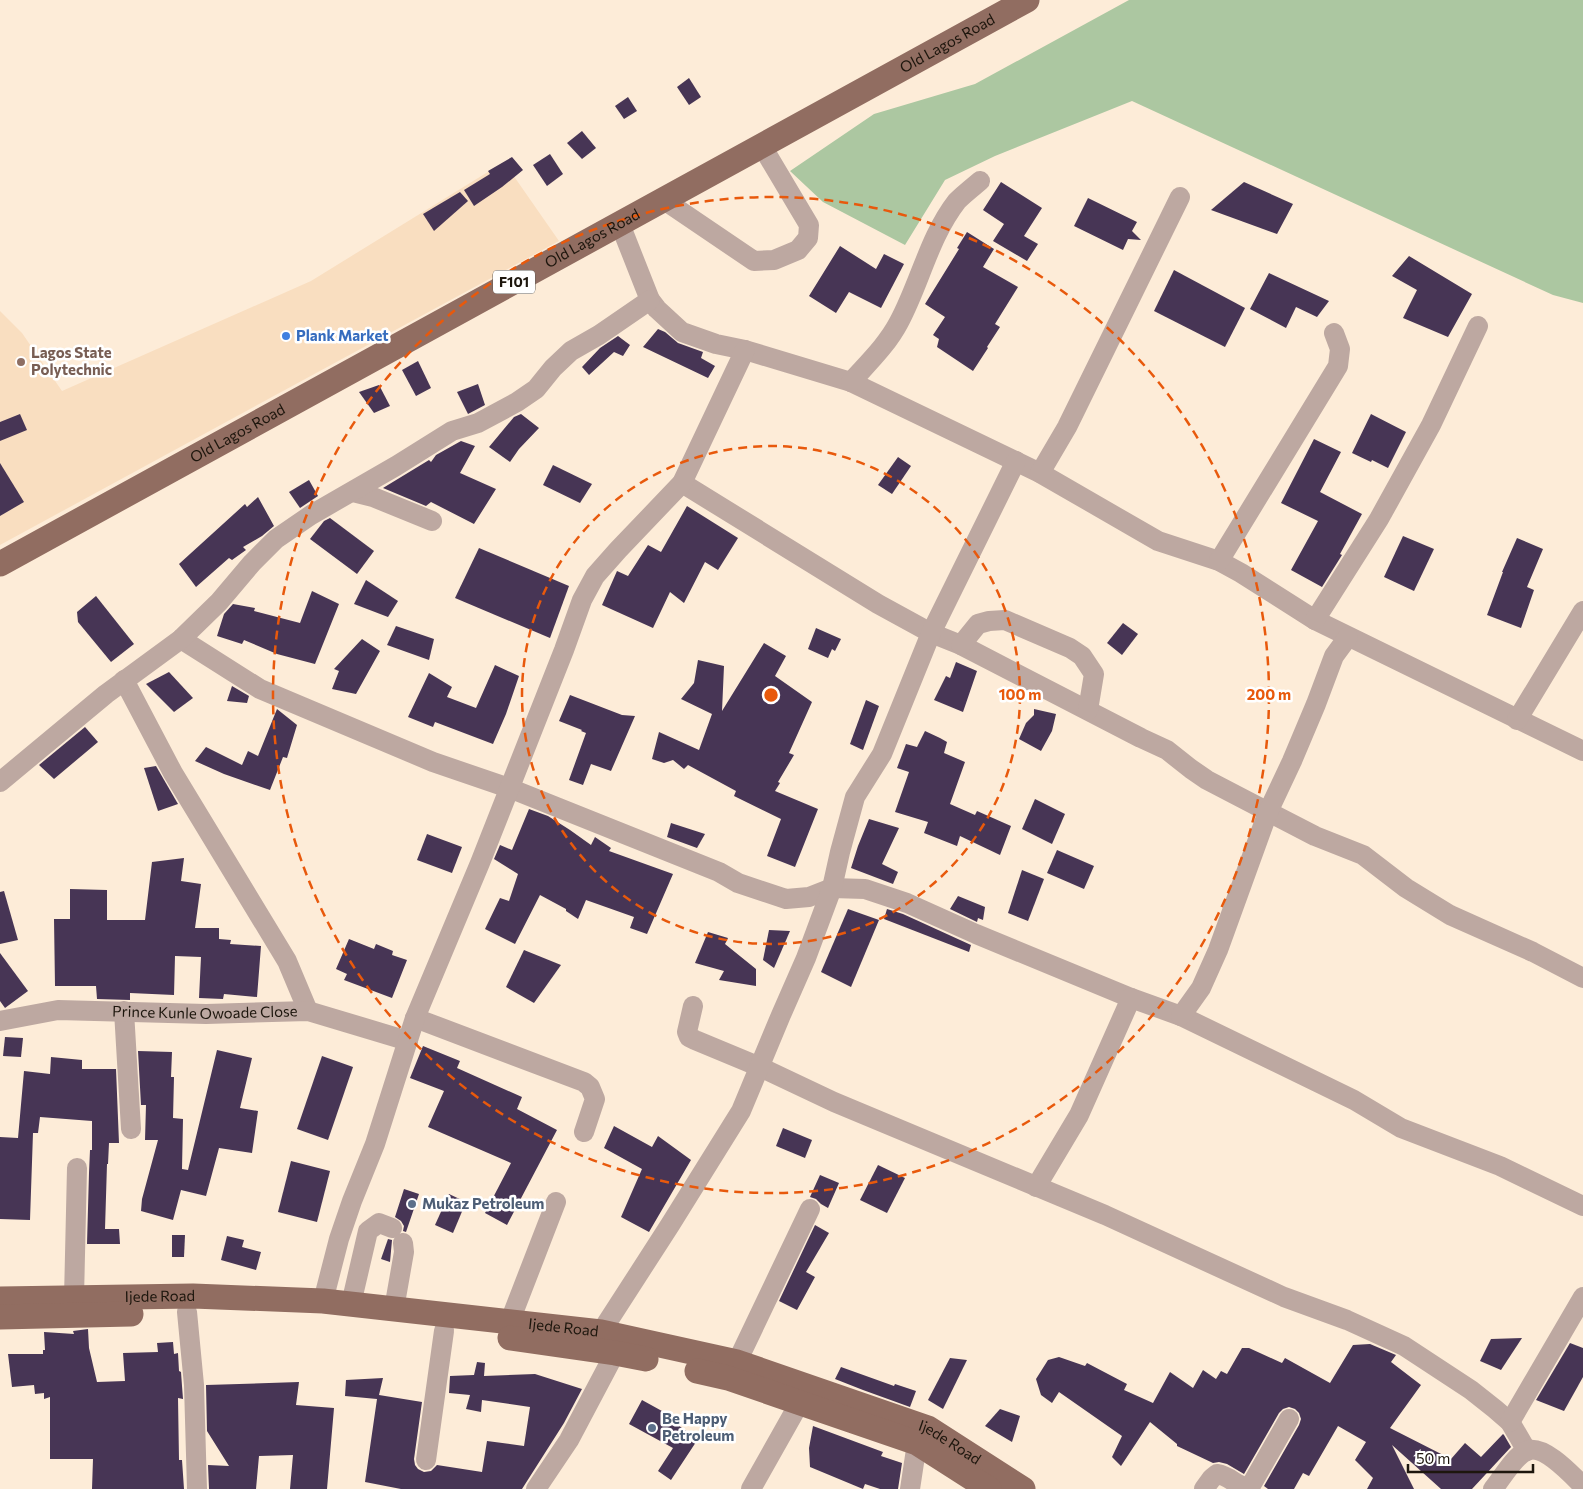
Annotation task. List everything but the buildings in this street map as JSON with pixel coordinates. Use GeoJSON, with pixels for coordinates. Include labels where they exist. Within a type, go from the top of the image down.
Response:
{"type":"FeatureCollection","features":[{"type":"Feature","properties":{"kind":"main road","name":"Old Lagos Road"},"geometry":{"type":"LineString","coordinates":[[0,564],[1027,0]]}},
{"type":"Feature","properties":{"kind":"main road","name":"Ijede Road"},"geometry":{"type":"LineString","coordinates":[[72,1307],[193,1296],[323,1301],[601,1332],[737,1362],[928,1428],[1023,1489]]}},
{"type":"Feature","properties":{"kind":"main road"},"geometry":{"type":"LineString","coordinates":[[0,1299],[72,1307]]}},
{"type":"Feature","properties":{"kind":"main road","name":"Ijede Road"},"geometry":{"type":"LineString","coordinates":[[72,1307],[317,1317],[615,1352],[728,1378],[917,1444],[989,1489]]}},
{"type":"Feature","properties":{"kind":"main road"},"geometry":{"type":"LineString","coordinates":[[0,1317],[72,1307]]}},
{"type":"Feature","properties":{"kind":"street"},"geometry":{"type":"LineString","coordinates":[[664,200],[754,261],[774,260],[798,250],[808,238],[809,225],[762,146]]}},
{"type":"Feature","properties":{"kind":"street"},"geometry":{"type":"LineString","coordinates":[[851,382],[886,344],[900,322],[947,215],[959,199],[980,181]]}},
{"type":"Feature","properties":{"kind":"street"},"geometry":{"type":"LineString","coordinates":[[1040,473],[1067,428],[1180,197]]}},
{"type":"Feature","properties":{"kind":"street"},"geometry":{"type":"LineString","coordinates":[[620,224],[650,300],[682,332],[716,344],[745,350],[851,382],[1040,473],[1158,541],[1219,561],[1314,620],[1583,751]]}},
{"type":"Feature","properties":{"kind":"street"},"geometry":{"type":"LineString","coordinates":[[0,782],[106,694],[181,639],[276,540],[311,515],[452,431],[478,423],[517,402],[536,389],[553,368],[571,351],[599,335],[650,300]]}},
{"type":"Feature","properties":{"kind":"street"},"geometry":{"type":"LineString","coordinates":[[1314,620],[1379,519],[1431,425],[1478,326]]}},
{"type":"Feature","properties":{"kind":"street"},"geometry":{"type":"LineString","coordinates":[[1219,561],[1338,366],[1340,349],[1334,333]]}},
{"type":"Feature","properties":{"kind":"street"},"geometry":{"type":"LineString","coordinates":[[323,1301],[339,1239],[375,1144],[415,1018],[480,863],[582,600],[595,576],[682,483],[745,350]]}},
{"type":"Feature","properties":{"kind":"street"},"geometry":{"type":"LineString","coordinates":[[601,1332],[741,1111],[806,958],[832,888],[856,797],[882,754],[931,633],[1016,461]]}},
{"type":"Feature","properties":{"kind":"street"},"geometry":{"type":"LineString","coordinates":[[682,483],[878,604],[931,633],[961,645],[1166,750],[1207,780],[1268,812],[1316,836],[1363,855],[1406,888],[1450,915],[1533,952],[1583,978]]}},
{"type":"Feature","properties":{"kind":"street"},"geometry":{"type":"LineString","coordinates":[[352,492],[373,497],[432,520]]}},
{"type":"Feature","properties":{"kind":"street"},"geometry":{"type":"LineString","coordinates":[[1517,720],[1583,611]]}},
{"type":"Feature","properties":{"kind":"street"},"geometry":{"type":"LineString","coordinates":[[961,645],[978,624],[1005,620],[1070,648],[1082,656],[1094,674],[1088,710]]}},
{"type":"Feature","properties":{"kind":"street"},"geometry":{"type":"LineString","coordinates":[[1180,1016],[1200,988],[1218,950],[1268,812],[1292,761],[1334,656],[1348,637]]}},
{"type":"Feature","properties":{"kind":"street"},"geometry":{"type":"LineString","coordinates":[[181,639],[260,690],[433,762],[509,788],[719,872],[738,883],[768,894],[786,899],[809,897],[832,888],[865,889],[907,903],[976,934],[1131,998],[1180,1016],[1338,1092],[1402,1128],[1500,1166],[1583,1206]]}},
{"type":"Feature","properties":{"kind":"street"},"geometry":{"type":"LineString","coordinates":[[124,680],[174,773],[286,961],[308,1011]]}},
{"type":"Feature","properties":{"kind":"street"},"geometry":{"type":"LineString","coordinates":[[1036,1187],[1079,1115],[1131,998]]}},
{"type":"Feature","properties":{"kind":"street"},"geometry":{"type":"LineString","coordinates":[[693,1006],[687,1032],[689,1038],[760,1067],[834,1102],[1105,1215],[1275,1293],[1347,1320],[1404,1346],[1471,1390],[1510,1422],[1527,1451]]}},
{"type":"Feature","properties":{"kind":"street","name":"Prince Kunle Owoade Close"},"geometry":{"type":"LineString","coordinates":[[0,1021],[58,1010],[206,1014],[308,1011],[408,1041]]}},
{"type":"Feature","properties":{"kind":"street"},"geometry":{"type":"LineString","coordinates":[[124,1011],[131,1129]]}},
{"type":"Feature","properties":{"kind":"street"},"geometry":{"type":"LineString","coordinates":[[415,1018],[584,1082],[590,1087],[595,1099],[584,1132]]}},
{"type":"Feature","properties":{"kind":"street"},"geometry":{"type":"LineString","coordinates":[[72,1307],[77,1168]]}},
{"type":"Feature","properties":{"kind":"street"},"geometry":{"type":"LineString","coordinates":[[510,1322],[556,1202]]}},
{"type":"Feature","properties":{"kind":"street"},"geometry":{"type":"LineString","coordinates":[[737,1362],[810,1209]]}},
{"type":"Feature","properties":{"kind":"street"},"geometry":{"type":"LineString","coordinates":[[351,1304],[368,1231],[379,1223],[397,1236],[404,1252],[394,1309]]}},
{"type":"Feature","properties":{"kind":"street"},"geometry":{"type":"LineString","coordinates":[[1510,1422],[1583,1297]]}},
{"type":"Feature","properties":{"kind":"street"},"geometry":{"type":"LineString","coordinates":[[186,1312],[194,1386],[197,1489]]}},
{"type":"Feature","properties":{"kind":"street"},"geometry":{"type":"LineString","coordinates":[[426,1460],[444,1331]]}},
{"type":"Feature","properties":{"kind":"street"},"geometry":{"type":"LineString","coordinates":[[536,1489],[568,1440],[615,1352]]}},
{"type":"Feature","properties":{"kind":"street"},"geometry":{"type":"LineString","coordinates":[[751,1489],[800,1402]]}},
{"type":"Feature","properties":{"kind":"street"},"geometry":{"type":"LineString","coordinates":[[1204,1489],[1217,1474],[1224,1475],[1239,1486],[1250,1487],[1290,1419]]}},
{"type":"Feature","properties":{"kind":"street"},"geometry":{"type":"LineString","coordinates":[[910,1489],[917,1444]]}},
{"type":"Feature","properties":{"kind":"street"},"geometry":{"type":"LineString","coordinates":[[1493,1489],[1518,1458],[1527,1451],[1535,1450],[1542,1452],[1561,1465],[1583,1486]]}},
{"type":"Feature","properties":{"kind":"shaded area","name":"Plank Market"},"geometry":{"type":"Polygon","coordinates":[[[504,162],[559,241],[0,545],[0,311],[22,333],[62,391],[311,281],[504,162]]]}},
{"type":"Feature","properties":{"kind":"green space"},"geometry":{"type":"Polygon","coordinates":[[[1129,0],[1583,0],[1583,303],[1553,295],[1132,101],[995,156],[945,180],[905,245],[823,202],[790,171],[874,114],[975,84],[1129,0]]]}},
{"type":"Feature","properties":{"kind":"place","name":"Plank Market"},"geometry":{"type":"Point","coordinates":[286,336]}},
{"type":"Feature","properties":{"kind":"place","name":"Lagos State Polytechnic"},"geometry":{"type":"Point","coordinates":[21,362]}},
{"type":"Feature","properties":{"kind":"place","name":"Mukaz Petroleum"},"geometry":{"type":"Point","coordinates":[412,1204]}},
{"type":"Feature","properties":{"kind":"place","name":"Be Happy Petroleum"},"geometry":{"type":"Point","coordinates":[652,1428]}}]}
